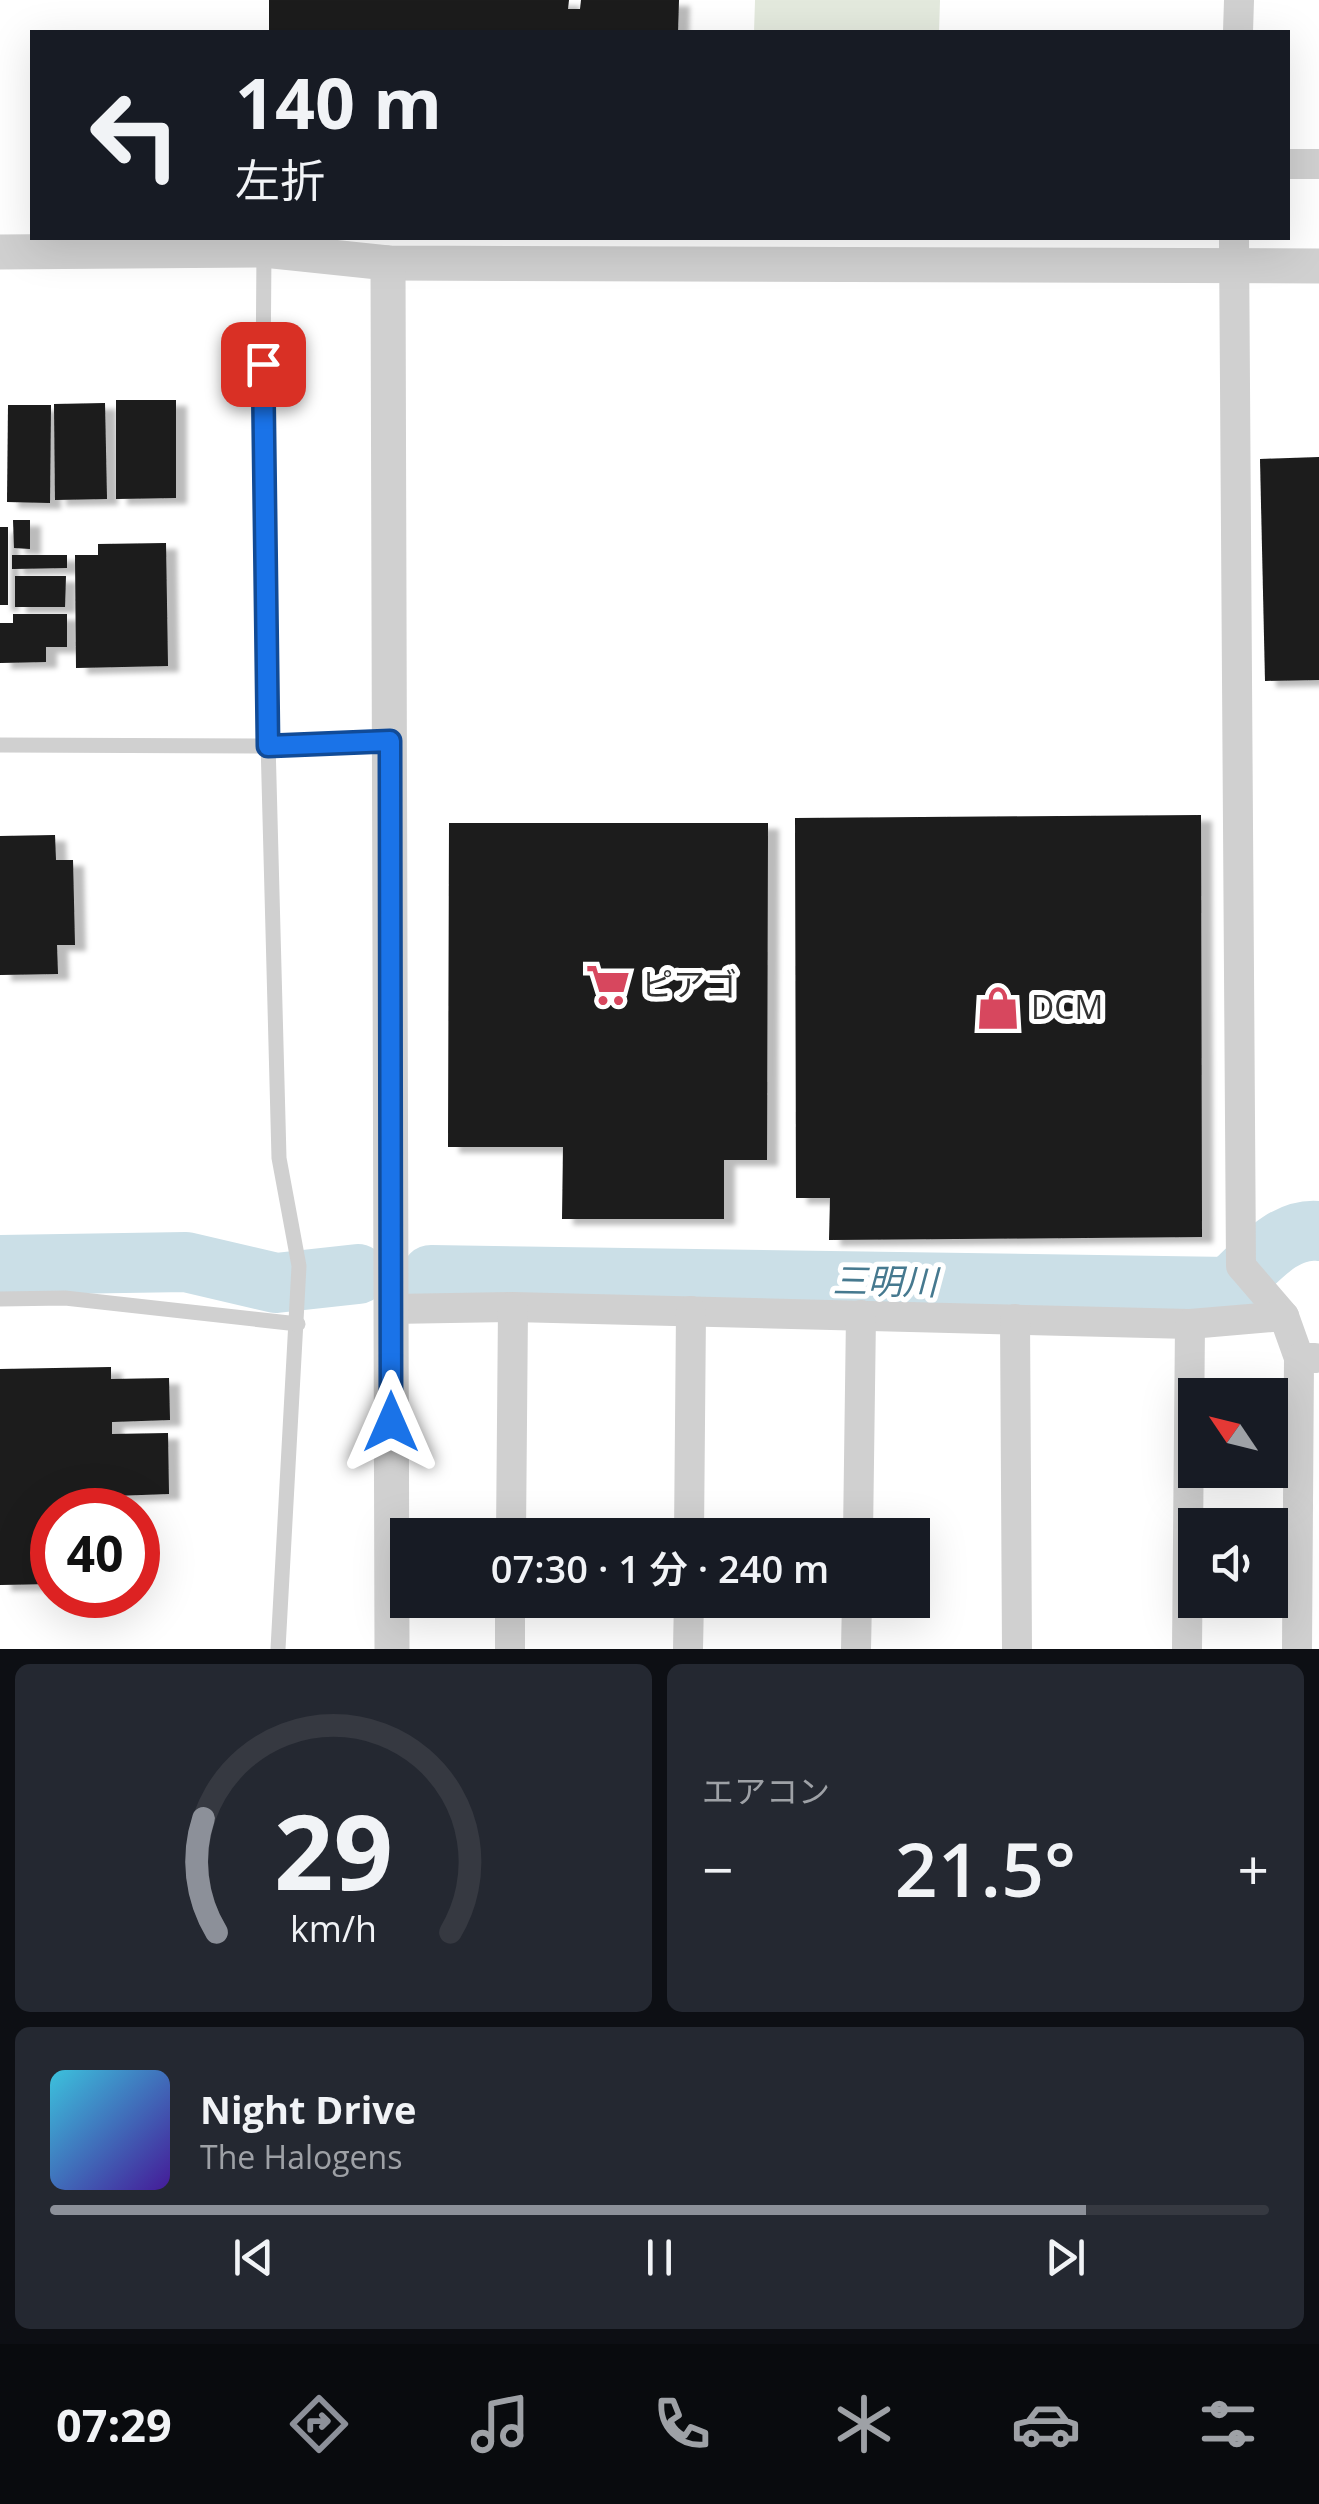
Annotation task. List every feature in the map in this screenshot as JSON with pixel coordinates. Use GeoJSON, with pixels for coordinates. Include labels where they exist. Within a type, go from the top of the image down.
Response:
{"type":"FeatureCollection","features":[{"type":"Feature","properties":{"kind":"street"},"geometry":{"type":"LineString","coordinates":[[1238,30],[1239,0]]}},
{"type":"Feature","properties":{"kind":"street"},"geometry":{"type":"LineString","coordinates":[[1290,164],[1319,164]]}},
{"type":"Feature","properties":{"kind":"street"},"geometry":{"type":"LineString","coordinates":[[0,252],[264,250],[388,263],[1234,253],[1319,266]]}},
{"type":"Feature","properties":{"kind":"street"},"geometry":{"type":"LineString","coordinates":[[1234,253],[1241,1266],[1284,1316],[1309,1358],[1308,1522],[1297,1649]]}},
{"type":"Feature","properties":{"kind":"street"},"geometry":{"type":"LineString","coordinates":[[388,263],[392,1649]]}},
{"type":"Feature","properties":{"kind":"street"},"geometry":{"type":"LineString","coordinates":[[391,1310],[513,1307],[1190,1324],[1284,1316]]}},
{"type":"Feature","properties":{"kind":"street"},"geometry":{"type":"LineString","coordinates":[[511,1518],[513,1307]]}},
{"type":"Feature","properties":{"kind":"street"},"geometry":{"type":"LineString","coordinates":[[689,1518],[691,1311]]}},
{"type":"Feature","properties":{"kind":"street"},"geometry":{"type":"LineString","coordinates":[[858,1518],[861,1315]]}},
{"type":"Feature","properties":{"kind":"street"},"geometry":{"type":"LineString","coordinates":[[1014,1319],[1018,1649]]}},
{"type":"Feature","properties":{"kind":"street"},"geometry":{"type":"LineString","coordinates":[[1187,1649],[1190,1324]]}},
{"type":"Feature","properties":{"kind":"street"},"geometry":{"type":"LineString","coordinates":[[510,1618],[510,1649]]}},
{"type":"Feature","properties":{"kind":"street"},"geometry":{"type":"LineString","coordinates":[[688,1649],[689,1618]]}},
{"type":"Feature","properties":{"kind":"street"},"geometry":{"type":"LineString","coordinates":[[856,1649],[857,1618]]}},
{"type":"Feature","properties":{"kind":"lane"},"geometry":{"type":"LineString","coordinates":[[264,250],[262,515],[279,1158],[299,1266],[278,1649]]}},
{"type":"Feature","properties":{"kind":"lane"},"geometry":{"type":"LineString","coordinates":[[0,745],[268,746],[390,741]]}},
{"type":"Feature","properties":{"kind":"lane"},"geometry":{"type":"LineString","coordinates":[[0,1300],[65,1298],[298,1324]]}},
{"type":"Feature","properties":{"kind":"shaded area"},"geometry":{"type":"Polygon","coordinates":[[[755,0],[940,0],[939,30],[754,30],[755,0]]]}},
{"type":"Feature","properties":{"kind":"building"},"geometry":{"type":"Polygon","coordinates":[[[269,0],[569,0],[568,9],[580,9],[581,0],[679,0],[678,30],[269,30],[269,0]]]}},
{"type":"Feature","properties":{"kind":"building"},"geometry":{"type":"Polygon","coordinates":[[[116,400],[176,400],[176,498],[116,499],[116,400]]]}},
{"type":"Feature","properties":{"kind":"building"},"geometry":{"type":"Polygon","coordinates":[[[105,403],[107,499],[55,500],[54,404],[105,403]]]}},
{"type":"Feature","properties":{"kind":"building"},"geometry":{"type":"Polygon","coordinates":[[[8,405],[51,405],[50,503],[7,502],[8,405]]]}},
{"type":"Feature","properties":{"kind":"building"},"geometry":{"type":"Polygon","coordinates":[[[1319,457],[1319,680],[1265,681],[1260,459],[1319,457]]]}},
{"type":"Feature","properties":{"kind":"building"},"geometry":{"type":"Polygon","coordinates":[[[13,520],[30,520],[30,549],[14,548],[13,520]]]}},
{"type":"Feature","properties":{"kind":"building"},"geometry":{"type":"Polygon","coordinates":[[[0,527],[8,527],[8,605],[0,605],[0,527]]]}},
{"type":"Feature","properties":{"kind":"building"},"geometry":{"type":"Polygon","coordinates":[[[166,543],[168,666],[76,668],[75,555],[98,555],[98,544],[166,543]]]}},
{"type":"Feature","properties":{"kind":"building"},"geometry":{"type":"Polygon","coordinates":[[[12,555],[67,555],[67,568],[12,569],[12,555]]]}},
{"type":"Feature","properties":{"kind":"building"},"geometry":{"type":"Polygon","coordinates":[[[15,576],[66,576],[65,607],[15,607],[15,576]]]}},
{"type":"Feature","properties":{"kind":"building"},"geometry":{"type":"Polygon","coordinates":[[[13,614],[67,614],[67,647],[46,647],[46,662],[0,663],[0,623],[13,623],[13,614]]]}},
{"type":"Feature","properties":{"kind":"building","name":"DCM"},"geometry":{"type":"Polygon","coordinates":[[[1201,815],[1202,1237],[829,1240],[830,1198],[796,1198],[795,818],[1201,815]]]}},
{"type":"Feature","properties":{"kind":"building","name":"ピアゴ"},"geometry":{"type":"Polygon","coordinates":[[[449,823],[768,823],[767,1160],[724,1160],[724,1219],[562,1219],[563,1147],[448,1147],[449,823]]]}},
{"type":"Feature","properties":{"kind":"building"},"geometry":{"type":"Polygon","coordinates":[[[55,835],[56,860],[73,860],[75,945],[57,945],[58,974],[0,975],[0,836],[55,835]]]}},
{"type":"Feature","properties":{"kind":"building"},"geometry":{"type":"Polygon","coordinates":[[[111,1367],[111,1379],[169,1378],[170,1420],[112,1422],[112,1434],[168,1433],[169,1494],[160,1494],[160,1488],[30,1488],[30,1584],[0,1585],[0,1369],[111,1367]]]}},
{"type":"Feature","properties":{"kind":"waterway","name":"三明川"},"geometry":{"type":"LineString","coordinates":[[431,1275],[1229,1287],[1281,1241],[1306,1231],[1319,1231]]}},
{"type":"Feature","properties":{"kind":"waterway","name":"三明川"},"geometry":{"type":"LineString","coordinates":[[0,1265],[186,1262],[276,1283],[358,1274]]}},
{"type":"Feature","properties":{"kind":"place","name":"ピアゴ"},"geometry":{"type":"Point","coordinates":[608,985]}},
{"type":"Feature","properties":{"kind":"place","name":"DCM"},"geometry":{"type":"Point","coordinates":[998,1008]}},
{"type":"Feature","properties":{"kind":"route"},"geometry":{"type":"LineString","coordinates":[[263,364],[268,746],[390,741],[391,1422]]}}]}
